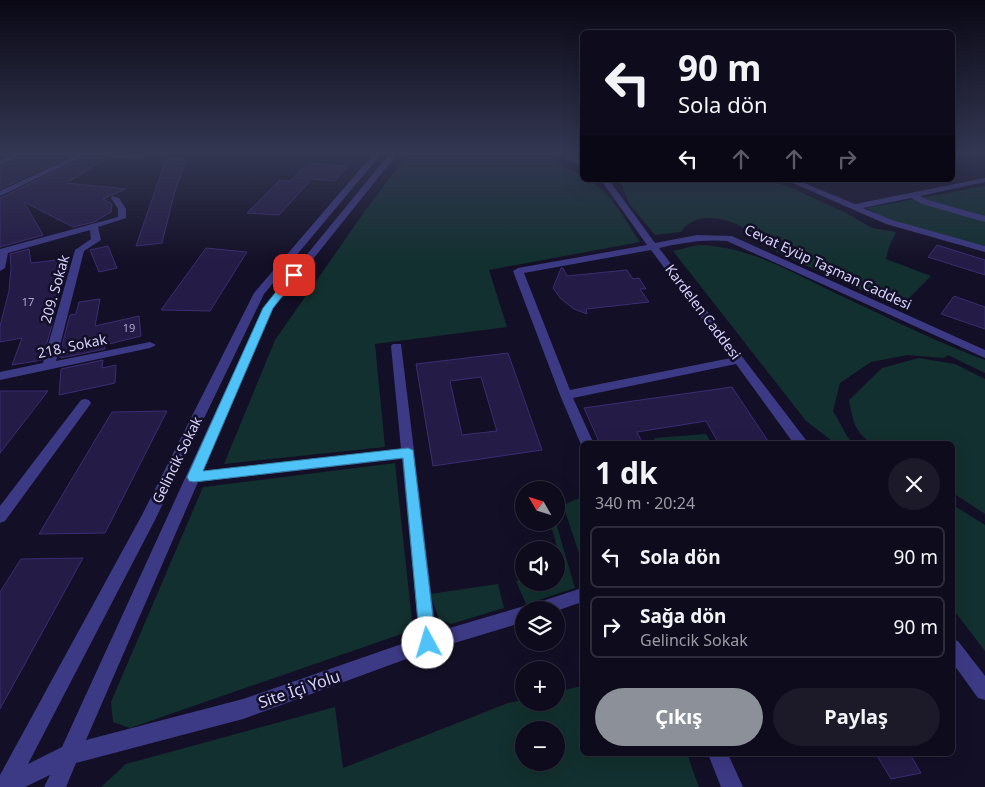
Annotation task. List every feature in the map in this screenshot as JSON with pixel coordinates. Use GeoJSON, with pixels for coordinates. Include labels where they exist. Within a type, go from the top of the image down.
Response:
{"type":"FeatureCollection","features":[{"type":"Feature","properties":{"kind":"street","name":"Gelincik Sokak"},"geometry":{"type":"LineString","coordinates":[[4,786],[152,511],[259,293],[349,190]]}},
{"type":"Feature","properties":{"kind":"street","name":"Gelincik Sokak"},"geometry":{"type":"LineString","coordinates":[[55,787],[268,308],[355,190]]}},
{"type":"Feature","properties":{"kind":"street","name":"Kardelen Caddesi"},"geometry":{"type":"LineString","coordinates":[[612,190],[800,441]]}},
{"type":"Feature","properties":{"kind":"street"},"geometry":{"type":"LineString","coordinates":[[813,190],[896,225],[985,249]]}},
{"type":"Feature","properties":{"kind":"street"},"geometry":{"type":"LineString","coordinates":[[854,207],[938,190]]}},
{"type":"Feature","properties":{"kind":"street"},"geometry":{"type":"LineString","coordinates":[[912,195],[925,202],[985,219]]}},
{"type":"Feature","properties":{"kind":"street","name":"209. Sokak"},"geometry":{"type":"LineString","coordinates":[[2,252],[122,218],[122,209],[115,198]]}},
{"type":"Feature","properties":{"kind":"street","name":"209. Sokak"},"geometry":{"type":"LineString","coordinates":[[48,367],[80,250],[96,240],[94,227]]}},
{"type":"Feature","properties":{"kind":"street","name":"Cevat Eyüp Taşman Caddesi"},"geometry":{"type":"LineString","coordinates":[[566,395],[518,271],[709,235],[735,240],[985,354]]}},
{"type":"Feature","properties":{"kind":"street"},"geometry":{"type":"LineString","coordinates":[[0,268],[2,252]]}},
{"type":"Feature","properties":{"kind":"street"},"geometry":{"type":"LineString","coordinates":[[259,293],[282,290]]}},
{"type":"Feature","properties":{"kind":"street","name":"218. Sokak"},"geometry":{"type":"LineString","coordinates":[[0,376],[150,345]]}},
{"type":"Feature","properties":{"kind":"street"},"geometry":{"type":"LineString","coordinates":[[397,346],[428,643]]}},
{"type":"Feature","properties":{"kind":"street"},"geometry":{"type":"LineString","coordinates":[[586,441],[566,395],[739,360]]}},
{"type":"Feature","properties":{"kind":"street"},"geometry":{"type":"LineString","coordinates":[[0,517],[84,403]]}},
{"type":"Feature","properties":{"kind":"street"},"geometry":{"type":"LineString","coordinates":[[194,477],[408,453]]}},
{"type":"Feature","properties":{"kind":"street"},"geometry":{"type":"LineString","coordinates":[[564,601],[580,596]]}},
{"type":"Feature","properties":{"kind":"street","name":"Site İçi Yolu"},"geometry":{"type":"LineString","coordinates":[[4,786],[70,754],[243,709],[428,643],[515,617]]}},
{"type":"Feature","properties":{"kind":"street"},"geometry":{"type":"LineString","coordinates":[[955,651],[985,691]]}},
{"type":"Feature","properties":{"kind":"street"},"geometry":{"type":"LineString","coordinates":[[719,756],[732,787]]}},
{"type":"Feature","properties":{"kind":"green space"},"geometry":{"type":"Polygon","coordinates":[[[381,190],[602,190],[615,204],[640,242],[489,270],[507,327],[375,344],[385,447],[224,464],[275,340],[381,190]]]}},
{"type":"Feature","properties":{"kind":"green space"},"geometry":{"type":"Polygon","coordinates":[[[624,190],[796,190],[846,213],[872,228],[896,232],[886,259],[931,276],[902,305],[868,293],[785,256],[762,244],[746,229],[726,220],[715,218],[701,219],[693,221],[681,232],[655,235],[629,203],[624,190]]]}},
{"type":"Feature","properties":{"kind":"green space"},"geometry":{"type":"Polygon","coordinates":[[[965,190],[985,190],[985,246],[890,221],[866,208],[965,190]]]}},
{"type":"Feature","properties":{"kind":"green space"},"geometry":{"type":"Polygon","coordinates":[[[698,245],[716,246],[767,260],[907,327],[985,360],[985,373],[948,355],[944,358],[907,355],[871,362],[840,383],[833,411],[851,441],[832,441],[806,421],[673,251],[698,245]]]}},
{"type":"Feature","properties":{"kind":"green space"},"geometry":{"type":"Polygon","coordinates":[[[919,358],[955,364],[985,379],[985,514],[955,494],[955,441],[868,441],[858,430],[849,400],[882,368],[919,358]]]}},
{"type":"Feature","properties":{"kind":"green space"},"geometry":{"type":"Polygon","coordinates":[[[706,434],[710,441],[656,441],[654,438],[706,434]]]}},
{"type":"Feature","properties":{"kind":"green space"},"geometry":{"type":"Polygon","coordinates":[[[395,463],[413,630],[130,728],[113,722],[111,702],[203,487],[395,463]]]}},
{"type":"Feature","properties":{"kind":"green space"},"geometry":{"type":"Polygon","coordinates":[[[580,498],[580,556],[565,511],[565,504],[580,498]]]}},
{"type":"Feature","properties":{"kind":"green space"},"geometry":{"type":"Polygon","coordinates":[[[955,506],[985,525],[985,651],[955,612],[955,506]]]}},
{"type":"Feature","properties":{"kind":"green space"},"geometry":{"type":"Polygon","coordinates":[[[552,531],[558,531],[561,541],[555,541],[552,531]]]}},
{"type":"Feature","properties":{"kind":"green space"},"geometry":{"type":"Polygon","coordinates":[[[565,554],[575,588],[535,601],[525,601],[520,591],[565,591],[565,554]]]}},
{"type":"Feature","properties":{"kind":"green space"},"geometry":{"type":"Polygon","coordinates":[[[498,584],[504,608],[451,624],[439,619],[430,594],[498,584]]]}},
{"type":"Feature","properties":{"kind":"green space"},"geometry":{"type":"Polygon","coordinates":[[[580,686],[580,756],[688,756],[699,787],[101,787],[126,764],[335,707],[343,768],[515,702],[515,711],[565,711],[565,690],[580,686]]]}},
{"type":"Feature","properties":{"kind":"building"},"geometry":{"type":"Polygon","coordinates":[[[17,190],[124,190],[103,199],[112,204],[111,212],[94,222],[73,227],[24,202],[43,235],[0,247],[0,198],[17,190]]]}},
{"type":"Feature","properties":{"kind":"building"},"geometry":{"type":"Polygon","coordinates":[[[155,190],[176,190],[162,243],[136,246],[155,190]]]}},
{"type":"Feature","properties":{"kind":"building"},"geometry":{"type":"Polygon","coordinates":[[[270,190],[302,190],[279,215],[247,213],[270,190]]]}},
{"type":"Feature","properties":{"kind":"building"},"geometry":{"type":"Polygon","coordinates":[[[937,245],[985,260],[985,275],[928,257],[937,245]]]}},
{"type":"Feature","properties":{"kind":"building"},"geometry":{"type":"Polygon","coordinates":[[[108,246],[117,268],[99,272],[90,250],[108,246]]]}},
{"type":"Feature","properties":{"kind":"building"},"geometry":{"type":"Polygon","coordinates":[[[206,248],[247,252],[210,311],[161,310],[206,248]]]}},
{"type":"Feature","properties":{"kind":"building"},"geometry":{"type":"Polygon","coordinates":[[[29,249],[31,263],[65,259],[64,277],[58,278],[51,318],[54,318],[42,360],[12,365],[22,338],[0,342],[0,326],[9,291],[10,254],[29,249]]]}},
{"type":"Feature","properties":{"kind":"building"},"geometry":{"type":"Polygon","coordinates":[[[561,268],[563,268],[567,276],[627,270],[633,279],[639,278],[646,289],[640,289],[649,302],[586,309],[587,314],[574,309],[560,298],[553,288],[561,268]]]}},
{"type":"Feature","properties":{"kind":"building"},"geometry":{"type":"Polygon","coordinates":[[[954,296],[985,307],[985,329],[941,314],[954,296]]]}},
{"type":"Feature","properties":{"kind":"building"},"geometry":{"type":"Polygon","coordinates":[[[100,299],[95,326],[139,316],[141,336],[105,345],[105,349],[59,357],[70,315],[76,314],[79,302],[100,299]]]}},
{"type":"Feature","properties":{"kind":"building"},"geometry":{"type":"Polygon","coordinates":[[[508,353],[542,450],[433,466],[416,364],[508,353]],[[481,377],[450,381],[462,435],[497,431],[481,377]]]}},
{"type":"Feature","properties":{"kind":"building"},"geometry":{"type":"Polygon","coordinates":[[[103,360],[102,368],[116,365],[115,383],[59,395],[61,369],[103,360]]]}},
{"type":"Feature","properties":{"kind":"building"},"geometry":{"type":"Polygon","coordinates":[[[732,387],[768,441],[717,441],[706,421],[637,432],[642,441],[599,441],[584,408],[732,387]]]}},
{"type":"Feature","properties":{"kind":"building"},"geometry":{"type":"Polygon","coordinates":[[[0,391],[48,391],[0,453],[0,391]]]}},
{"type":"Feature","properties":{"kind":"building"},"geometry":{"type":"Polygon","coordinates":[[[167,411],[105,533],[39,534],[112,412],[167,411]]]}},
{"type":"Feature","properties":{"kind":"building"},"geometry":{"type":"Polygon","coordinates":[[[83,558],[0,709],[0,592],[21,559],[83,558]]]}},
{"type":"Feature","properties":{"kind":"building"},"geometry":{"type":"Polygon","coordinates":[[[877,756],[911,756],[921,773],[891,779],[877,756]]]}},
{"type":"Feature","properties":{"kind":"route"},"geometry":{"type":"LineString","coordinates":[[294,275],[268,308],[194,477],[408,453],[428,643]]}}]}
